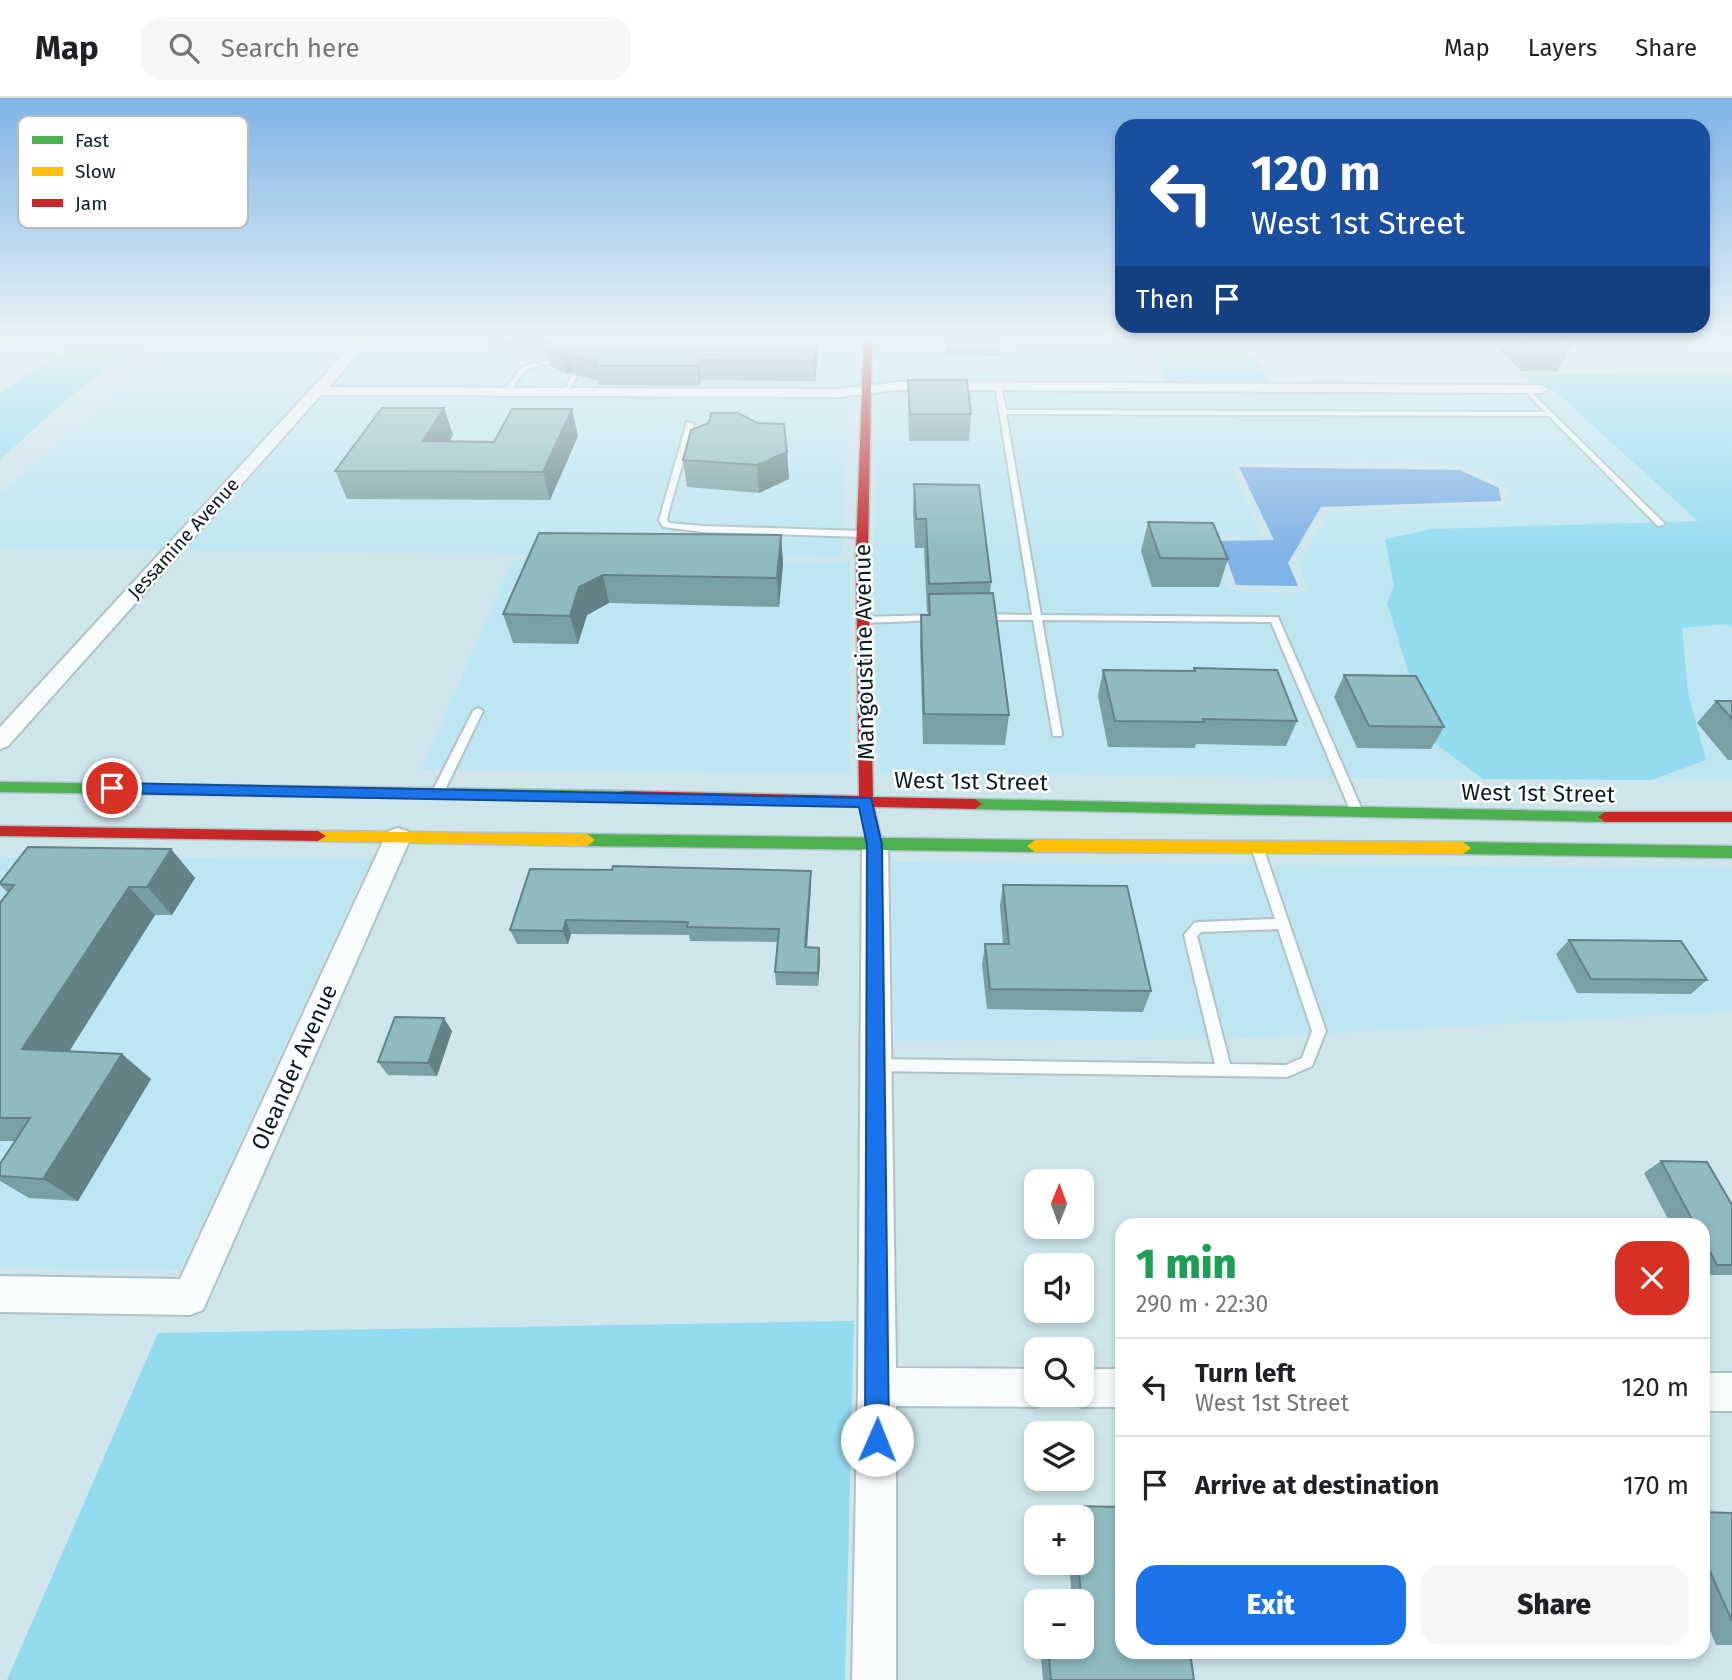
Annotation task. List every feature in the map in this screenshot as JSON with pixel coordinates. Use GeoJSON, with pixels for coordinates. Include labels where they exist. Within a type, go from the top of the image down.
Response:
{"type":"FeatureCollection","features":[{"type":"Feature","properties":{"kind":"main road","name":"Mangoustine Avenue"},"geometry":{"type":"LineString","coordinates":[[866,411],[862,534],[866,802],[875,845]]}},
{"type":"Feature","properties":{"kind":"main road","name":"West 1st Street"},"geometry":{"type":"LineString","coordinates":[[0,787],[438,792],[1553,817],[1732,817]]}},
{"type":"Feature","properties":{"kind":"main road"},"geometry":{"type":"LineString","coordinates":[[41,804],[112,788]]}},
{"type":"Feature","properties":{"kind":"main road"},"geometry":{"type":"LineString","coordinates":[[0,831],[875,845],[1732,852]]}},
{"type":"Feature","properties":{"kind":"street","name":"Jessamine Avenue"},"geometry":{"type":"LineString","coordinates":[[0,741],[298,411]]}},
{"type":"Feature","properties":{"kind":"street","name":"Oleander Avenue"},"geometry":{"type":"LineString","coordinates":[[0,1294],[190,1297],[398,837]]}},
{"type":"Feature","properties":{"kind":"street","name":"Mangoustine Avenue"},"geometry":{"type":"LineString","coordinates":[[874,1680],[877,1387],[875,845]]}},
{"type":"Feature","properties":{"kind":"street"},"geometry":{"type":"LineString","coordinates":[[877,1387],[1024,1388]]}},
{"type":"Feature","properties":{"kind":"street"},"geometry":{"type":"LineString","coordinates":[[1094,1388],[1115,1388]]}},
{"type":"Feature","properties":{"kind":"street"},"geometry":{"type":"LineString","coordinates":[[1710,1392],[1732,1392]]}},
{"type":"Feature","properties":{"kind":"lane"},"geometry":{"type":"LineString","coordinates":[[1549,411],[1661,524]]}},
{"type":"Feature","properties":{"kind":"lane"},"geometry":{"type":"LineString","coordinates":[[1057,734],[1003,412],[1551,414]]}},
{"type":"Feature","properties":{"kind":"lane"},"geometry":{"type":"LineString","coordinates":[[690,424],[666,507],[663,520],[666,525],[703,529],[862,534]]}},
{"type":"Feature","properties":{"kind":"lane"},"geometry":{"type":"LineString","coordinates":[[971,617],[1037,615],[1275,619],[1357,812]]}},
{"type":"Feature","properties":{"kind":"lane"},"geometry":{"type":"LineString","coordinates":[[864,620],[944,618]]}},
{"type":"Feature","properties":{"kind":"lane"},"geometry":{"type":"LineString","coordinates":[[438,792],[478,711]]}},
{"type":"Feature","properties":{"kind":"lane"},"geometry":{"type":"LineString","coordinates":[[876,1065],[1287,1071],[1307,1062],[1319,1031],[1257,847]]}},
{"type":"Feature","properties":{"kind":"lane"},"geometry":{"type":"LineString","coordinates":[[1224,1070],[1190,935],[1198,927],[1283,923]]}},
{"type":"Feature","properties":{"kind":"shaded area"},"geometry":{"type":"Polygon","coordinates":[[[0,411],[54,411],[0,460],[0,411]]]}},
{"type":"Feature","properties":{"kind":"shaded area"},"geometry":{"type":"Polygon","coordinates":[[[96,411],[848,411],[841,557],[0,548],[0,493],[96,411]]]}},
{"type":"Feature","properties":{"kind":"shaded area"},"geometry":{"type":"Polygon","coordinates":[[[877,411],[1577,411],[1699,521],[1432,529],[1386,539],[1394,586],[1387,603],[1429,739],[1483,779],[880,773],[874,551],[877,411]],[[1414,462],[1231,464],[1261,535],[1217,535],[1210,541],[1226,585],[1236,592],[1301,593],[1308,590],[1299,565],[1330,512],[1508,506],[1511,503],[1509,489],[1485,474],[1457,465],[1414,462]]]}},
{"type":"Feature","properties":{"kind":"shaded area"},"geometry":{"type":"Polygon","coordinates":[[[1577,411],[1732,411],[1732,627],[1725,624],[1682,628],[1688,692],[1706,760],[1652,780],[1483,779],[1429,739],[1387,603],[1394,586],[1385,539],[1432,529],[1698,521],[1577,411]]]}},
{"type":"Feature","properties":{"kind":"shaded area"},"geometry":{"type":"Polygon","coordinates":[[[1239,467],[1460,470],[1499,488],[1501,501],[1321,507],[1288,563],[1298,586],[1236,585],[1220,541],[1274,540],[1239,467]]]}},
{"type":"Feature","properties":{"kind":"shaded area"},"geometry":{"type":"Polygon","coordinates":[[[513,560],[841,563],[850,560],[850,773],[421,770],[513,560]]]}},
{"type":"Feature","properties":{"kind":"shaded area"},"geometry":{"type":"Polygon","coordinates":[[[1725,624],[1732,627],[1732,780],[1652,780],[1706,760],[1688,692],[1682,628],[1725,624]]]}},
{"type":"Feature","properties":{"kind":"shaded area"},"geometry":{"type":"Polygon","coordinates":[[[0,857],[371,859],[180,1270],[0,1267],[0,857]]]}},
{"type":"Feature","properties":{"kind":"shaded area"},"geometry":{"type":"Polygon","coordinates":[[[892,862],[1732,868],[1732,1011],[1225,1039],[895,1041],[892,862]]]}},
{"type":"Feature","properties":{"kind":"shaded area"},"geometry":{"type":"Polygon","coordinates":[[[854,1321],[845,1680],[7,1680],[158,1333],[854,1321]]]}},
{"type":"Feature","properties":{"kind":"building"},"geometry":{"type":"Polygon","coordinates":[[[380,411],[442,411],[423,441],[494,442],[511,411],[571,411],[543,472],[335,471],[380,411]]]}},
{"type":"Feature","properties":{"kind":"building"},"geometry":{"type":"Polygon","coordinates":[[[910,411],[971,411],[971,414],[910,414],[910,411]]]}},
{"type":"Feature","properties":{"kind":"building"},"geometry":{"type":"Polygon","coordinates":[[[711,413],[738,413],[757,423],[784,424],[787,452],[757,465],[683,460],[691,430],[709,423],[711,413]]]}},
{"type":"Feature","properties":{"kind":"building"},"geometry":{"type":"Polygon","coordinates":[[[914,484],[979,485],[991,582],[929,584],[926,519],[916,519],[914,484]]]}},
{"type":"Feature","properties":{"kind":"building"},"geometry":{"type":"Polygon","coordinates":[[[1148,522],[1213,523],[1228,559],[1160,558],[1148,522]]]}},
{"type":"Feature","properties":{"kind":"building"},"geometry":{"type":"Polygon","coordinates":[[[539,533],[781,535],[777,578],[603,575],[579,587],[570,616],[503,614],[539,533]]]}},
{"type":"Feature","properties":{"kind":"building"},"geometry":{"type":"Polygon","coordinates":[[[993,593],[1009,715],[924,714],[921,615],[930,615],[929,594],[993,593]]]}},
{"type":"Feature","properties":{"kind":"building"},"geometry":{"type":"Polygon","coordinates":[[[1194,668],[1277,670],[1297,721],[1115,721],[1103,670],[1195,671],[1194,668]]]}},
{"type":"Feature","properties":{"kind":"building"},"geometry":{"type":"Polygon","coordinates":[[[1344,675],[1416,676],[1444,727],[1369,726],[1344,675]]]}},
{"type":"Feature","properties":{"kind":"building"},"geometry":{"type":"Polygon","coordinates":[[[1716,701],[1732,701],[1732,719],[1716,701]]]}},
{"type":"Feature","properties":{"kind":"building"},"geometry":{"type":"Polygon","coordinates":[[[28,847],[171,849],[147,887],[129,887],[22,1049],[122,1054],[43,1179],[0,1176],[0,1164],[30,1118],[0,1118],[0,903],[14,885],[0,883],[28,847]]]}},
{"type":"Feature","properties":{"kind":"building"},"geometry":{"type":"Polygon","coordinates":[[[613,866],[811,871],[805,947],[819,948],[818,973],[775,972],[779,929],[687,927],[688,922],[566,920],[563,931],[510,930],[530,869],[612,870],[613,866]]]}},
{"type":"Feature","properties":{"kind":"building"},"geometry":{"type":"Polygon","coordinates":[[[1003,885],[1127,886],[1151,991],[990,989],[985,944],[1009,944],[1003,885]]]}},
{"type":"Feature","properties":{"kind":"building"},"geometry":{"type":"Polygon","coordinates":[[[1569,940],[1681,941],[1707,980],[1591,979],[1569,940]]]}},
{"type":"Feature","properties":{"kind":"building"},"geometry":{"type":"Polygon","coordinates":[[[395,1017],[444,1018],[428,1063],[378,1062],[395,1017]]]}},
{"type":"Feature","properties":{"kind":"building"},"geometry":{"type":"Polygon","coordinates":[[[1661,1161],[1707,1162],[1732,1205],[1732,1265],[1717,1265],[1710,1252],[1710,1218],[1691,1218],[1661,1161]]]}},
{"type":"Feature","properties":{"kind":"building"},"geometry":{"type":"Polygon","coordinates":[[[1094,1506],[1115,1507],[1115,1659],[1191,1659],[1194,1680],[1051,1680],[1049,1659],[1094,1659],[1094,1589],[1080,1589],[1079,1575],[1094,1575],[1094,1506]]]}},
{"type":"Feature","properties":{"kind":"building"},"geometry":{"type":"Polygon","coordinates":[[[1710,1512],[1732,1513],[1732,1621],[1710,1572],[1710,1512]]]}},
{"type":"Feature","properties":{"kind":"traffic: fast"},"geometry":{"type":"LineString","coordinates":[[0,787],[626,796]]}},
{"type":"Feature","properties":{"kind":"traffic: fast"},"geometry":{"type":"LineString","coordinates":[[975,804],[1605,817]]}},
{"type":"Feature","properties":{"kind":"traffic: fast"},"geometry":{"type":"LineString","coordinates":[[587,840],[1035,846]]}},
{"type":"Feature","properties":{"kind":"traffic: fast"},"geometry":{"type":"LineString","coordinates":[[1463,848],[1732,852]]}},
{"type":"Feature","properties":{"kind":"traffic: slow"},"geometry":{"type":"LineString","coordinates":[[318,836],[587,840]]}},
{"type":"Feature","properties":{"kind":"traffic: slow"},"geometry":{"type":"LineString","coordinates":[[1035,846],[1463,848]]}},
{"type":"Feature","properties":{"kind":"traffic: jam"},"geometry":{"type":"LineString","coordinates":[[866,411],[862,551],[866,802],[875,845]]}},
{"type":"Feature","properties":{"kind":"traffic: jam"},"geometry":{"type":"LineString","coordinates":[[626,796],[975,804]]}},
{"type":"Feature","properties":{"kind":"traffic: jam"},"geometry":{"type":"LineString","coordinates":[[1605,817],[1732,817]]}},
{"type":"Feature","properties":{"kind":"traffic: jam"},"geometry":{"type":"LineString","coordinates":[[0,831],[318,836]]}},
{"type":"Feature","properties":{"kind":"route"},"geometry":{"type":"LineString","coordinates":[[112,788],[866,802],[875,845],[877,1440]]}}]}
